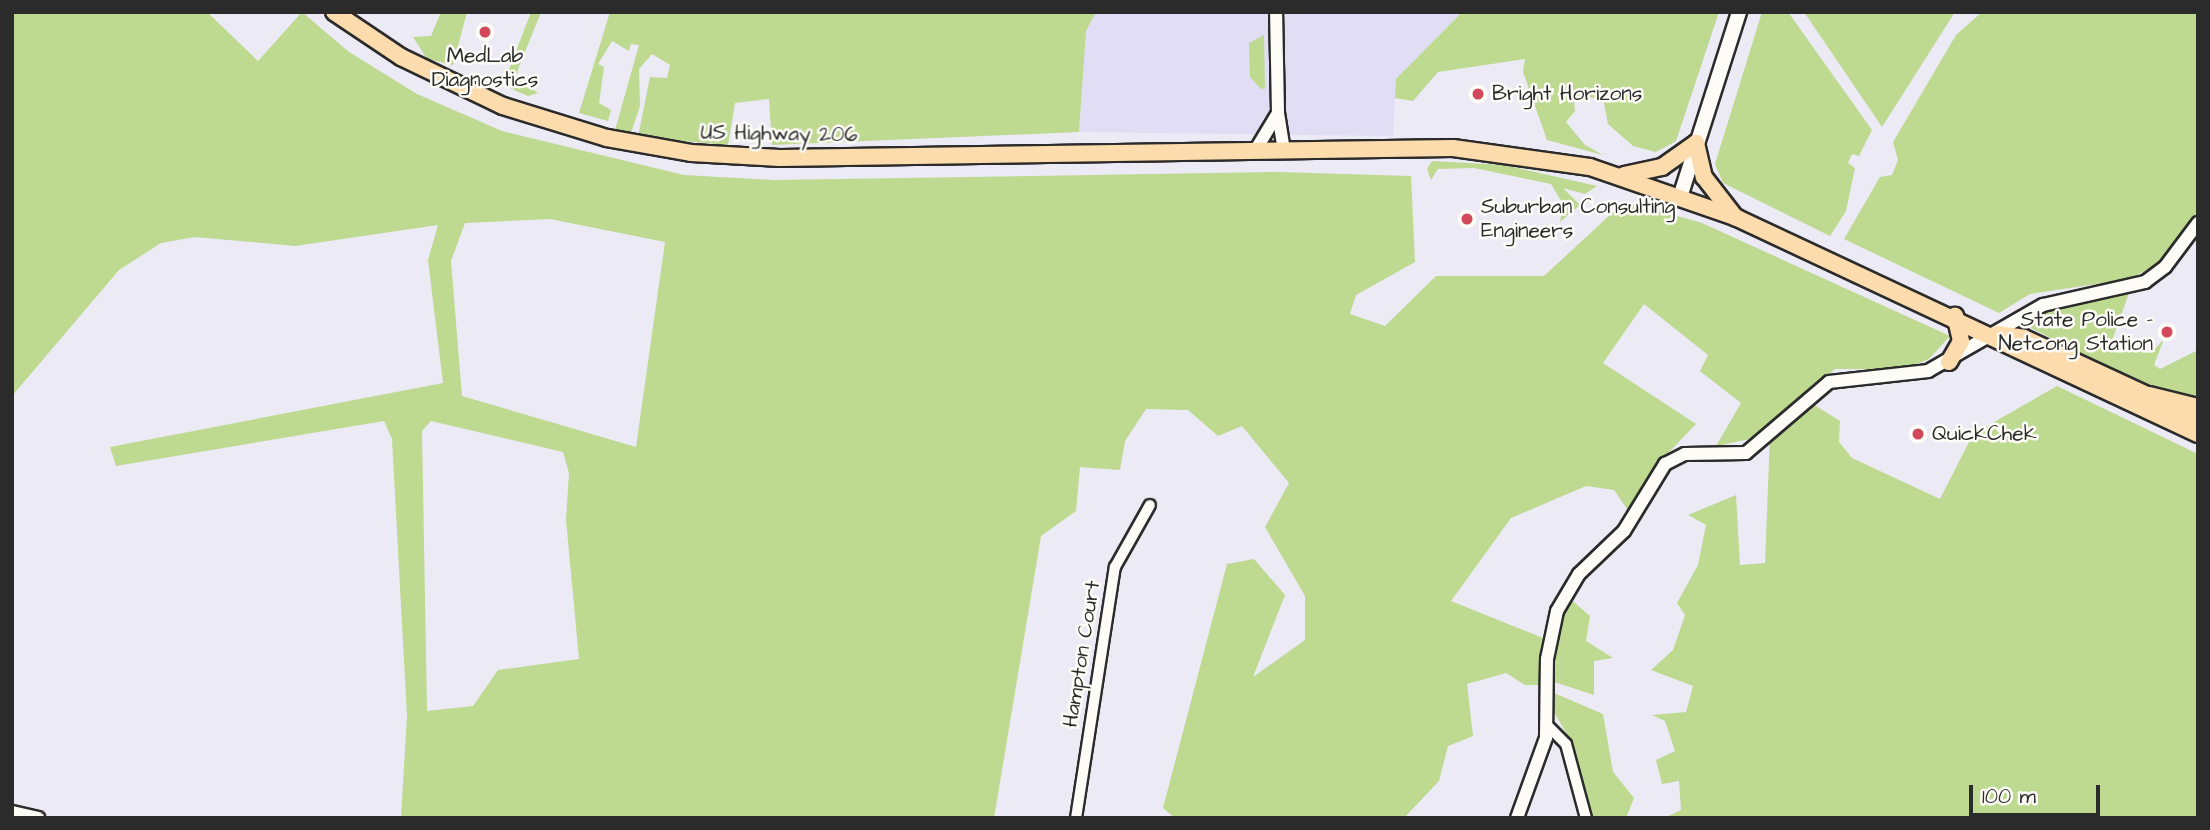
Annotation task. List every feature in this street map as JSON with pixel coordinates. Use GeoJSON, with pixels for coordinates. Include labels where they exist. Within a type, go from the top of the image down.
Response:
{"type":"FeatureCollection","features":[{"type":"Feature","properties":{"kind":"highway"},"geometry":{"type":"LineString","coordinates":[[2149,396],[2198,408]]}},
{"type":"Feature","properties":{"kind":"main road","name":"US Highway 206"},"geometry":{"type":"LineString","coordinates":[[334,12],[401,57],[495,103],[594,135],[671,150],[780,158],[1494,150],[1621,175],[1681,194],[1994,334]]}},
{"type":"Feature","properties":{"kind":"main road"},"geometry":{"type":"LineString","coordinates":[[1681,194],[1739,12]]}},
{"type":"Feature","properties":{"kind":"main road"},"geometry":{"type":"LineString","coordinates":[[1621,175],[1662,167],[1696,143]]}},
{"type":"Feature","properties":{"kind":"main road"},"geometry":{"type":"LineString","coordinates":[[1696,143],[1704,177],[1737,218]]}},
{"type":"Feature","properties":{"kind":"main road"},"geometry":{"type":"LineString","coordinates":[[1949,362],[1961,341],[1955,316]]}},
{"type":"Feature","properties":{"kind":"main road"},"geometry":{"type":"LineString","coordinates":[[1994,334],[2024,338],[2198,420]]}},
{"type":"Feature","properties":{"kind":"main road"},"geometry":{"type":"LineString","coordinates":[[1994,334],[2017,352],[2198,434]]}},
{"type":"Feature","properties":{"kind":"street"},"geometry":{"type":"LineString","coordinates":[[1276,12],[1278,113],[1284,151]]}},
{"type":"Feature","properties":{"kind":"street"},"geometry":{"type":"LineString","coordinates":[[1255,151],[1278,113]]}},
{"type":"Feature","properties":{"kind":"street"},"geometry":{"type":"LineString","coordinates":[[1517,818],[1548,726],[1546,659],[1557,611],[1579,574],[1624,531],[1665,464],[1685,454],[1746,453],[1829,382],[1908,377],[1949,362],[2043,305],[2145,282],[2165,267],[2198,223]]}},
{"type":"Feature","properties":{"kind":"street","name":"Hampton Court"},"geometry":{"type":"LineString","coordinates":[[1076,818],[1115,566],[1150,505]]}},
{"type":"Feature","properties":{"kind":"street"},"geometry":{"type":"LineString","coordinates":[[1548,726],[1566,744],[1586,818]]}},
{"type":"Feature","properties":{"kind":"street"},"geometry":{"type":"LineString","coordinates":[[12,812],[38,818]]}},
{"type":"Feature","properties":{"kind":"shaded area"},"geometry":{"type":"Polygon","coordinates":[[[1096,12],[1462,12],[1396,79],[1393,136],[1079,132],[1086,31],[1096,12]]]}},
{"type":"Feature","properties":{"kind":"green space"},"geometry":{"type":"Polygon","coordinates":[[[12,12],[207,12],[258,61],[302,12],[349,52],[417,94],[502,131],[684,175],[774,180],[1278,172],[1411,176],[1415,262],[1356,295],[1350,314],[1385,326],[1436,276],[1544,276],[1625,201],[1702,223],[1950,336],[1929,359],[1904,369],[1835,369],[1800,396],[1840,421],[1839,442],[1852,458],[1940,499],[1973,434],[2057,386],[2198,454],[2198,818],[1664,818],[1681,810],[1679,781],[1662,784],[1656,760],[1675,751],[1665,721],[1652,715],[1686,712],[1693,686],[1651,670],[1673,650],[1685,615],[1677,603],[1698,565],[1706,525],[1688,515],[1736,495],[1740,565],[1765,563],[1770,435],[1716,446],[1741,403],[1700,371],[1708,355],[1644,304],[1603,363],[1696,424],[1650,472],[1630,513],[1614,490],[1586,486],[1511,518],[1451,601],[1543,638],[1541,685],[1525,685],[1506,673],[1467,684],[1473,736],[1448,746],[1439,781],[1404,818],[1175,818],[1163,808],[1227,564],[1254,559],[1285,595],[1253,677],[1305,640],[1305,596],[1265,527],[1289,483],[1242,426],[1218,436],[1188,410],[1146,409],[1125,441],[1120,470],[1080,467],[1076,511],[1041,536],[994,818],[401,818],[407,716],[392,439],[384,421],[116,466],[110,447],[443,383],[428,260],[438,225],[295,246],[195,237],[161,243],[119,270],[12,396],[12,12]],[[550,219],[465,223],[451,261],[462,396],[636,447],[665,242],[550,219]],[[431,421],[422,431],[427,711],[473,706],[498,670],[579,659],[566,520],[569,473],[563,452],[431,421]]]}},
{"type":"Feature","properties":{"kind":"green space"},"geometry":{"type":"Polygon","coordinates":[[[441,12],[467,12],[453,65],[427,59],[413,37],[431,36],[441,12]]]}},
{"type":"Feature","properties":{"kind":"green space"},"geometry":{"type":"Polygon","coordinates":[[[531,12],[541,12],[515,77],[538,93],[528,96],[503,85],[531,12]]]}},
{"type":"Feature","properties":{"kind":"green space"},"geometry":{"type":"Polygon","coordinates":[[[610,12],[1096,12],[1086,31],[1079,132],[772,145],[769,99],[735,103],[728,145],[638,137],[650,77],[667,78],[670,65],[652,54],[639,69],[640,106],[630,136],[615,130],[639,45],[631,44],[629,51],[612,41],[598,64],[604,67],[599,103],[611,110],[608,121],[579,113],[610,12]]]}},
{"type":"Feature","properties":{"kind":"green space"},"geometry":{"type":"Polygon","coordinates":[[[1462,12],[1719,12],[1676,141],[1656,152],[1633,146],[1608,124],[1603,99],[1573,95],[1575,111],[1566,122],[1585,145],[1603,155],[1547,140],[1523,72],[1525,59],[1438,72],[1413,101],[1395,98],[1396,79],[1462,12]]]}},
{"type":"Feature","properties":{"kind":"green space"},"geometry":{"type":"Polygon","coordinates":[[[1762,12],[1788,12],[1872,130],[1859,156],[1852,154],[1848,163],[1855,168],[1846,211],[1830,236],[1723,183],[1715,164],[1762,12]]]}},
{"type":"Feature","properties":{"kind":"green space"},"geometry":{"type":"Polygon","coordinates":[[[1804,12],[1955,12],[1882,127],[1804,12]]]}},
{"type":"Feature","properties":{"kind":"green space"},"geometry":{"type":"Polygon","coordinates":[[[1982,12],[2198,12],[2198,216],[2160,263],[2129,279],[2030,294],[1999,313],[1844,239],[1880,177],[1892,175],[1898,160],[1893,142],[1956,35],[1982,12]]]}},
{"type":"Feature","properties":{"kind":"green space"},"geometry":{"type":"Polygon","coordinates":[[[1264,35],[1265,88],[1261,89],[1250,77],[1249,43],[1264,35]]]}},
{"type":"Feature","properties":{"kind":"green space"},"geometry":{"type":"Polygon","coordinates":[[[1432,161],[1504,165],[1597,186],[1585,194],[1563,188],[1580,205],[1560,222],[1563,204],[1551,184],[1474,168],[1438,169],[1431,180],[1427,169],[1432,161]]]}},
{"type":"Feature","properties":{"kind":"green space"},"geometry":{"type":"Polygon","coordinates":[[[2129,293],[2110,346],[2151,353],[2164,339],[2154,365],[2160,369],[2198,350],[2198,402],[2142,384],[2031,328],[2033,319],[2056,307],[2129,293]]]}},
{"type":"Feature","properties":{"kind":"green space"},"geometry":{"type":"Polygon","coordinates":[[[1568,597],[1590,616],[1586,641],[1613,658],[1594,661],[1594,695],[1554,682],[1556,638],[1568,597]]]}},
{"type":"Feature","properties":{"kind":"green space"},"geometry":{"type":"Polygon","coordinates":[[[1554,693],[1603,714],[1613,772],[1634,798],[1626,818],[1591,818],[1573,744],[1553,711],[1554,693]]]}},
{"type":"Feature","properties":{"kind":"place","name":"MedLab Diagnostics"},"geometry":{"type":"Point","coordinates":[485,32]}},
{"type":"Feature","properties":{"kind":"place","name":"Bright Horizons"},"geometry":{"type":"Point","coordinates":[1478,94]}},
{"type":"Feature","properties":{"kind":"place","name":"Suburban Consulting Engineers"},"geometry":{"type":"Point","coordinates":[1467,219]}},
{"type":"Feature","properties":{"kind":"place","name":"State Police - Netcong Station"},"geometry":{"type":"Point","coordinates":[2167,332]}},
{"type":"Feature","properties":{"kind":"place","name":"QuickChek"},"geometry":{"type":"Point","coordinates":[1918,434]}}]}
